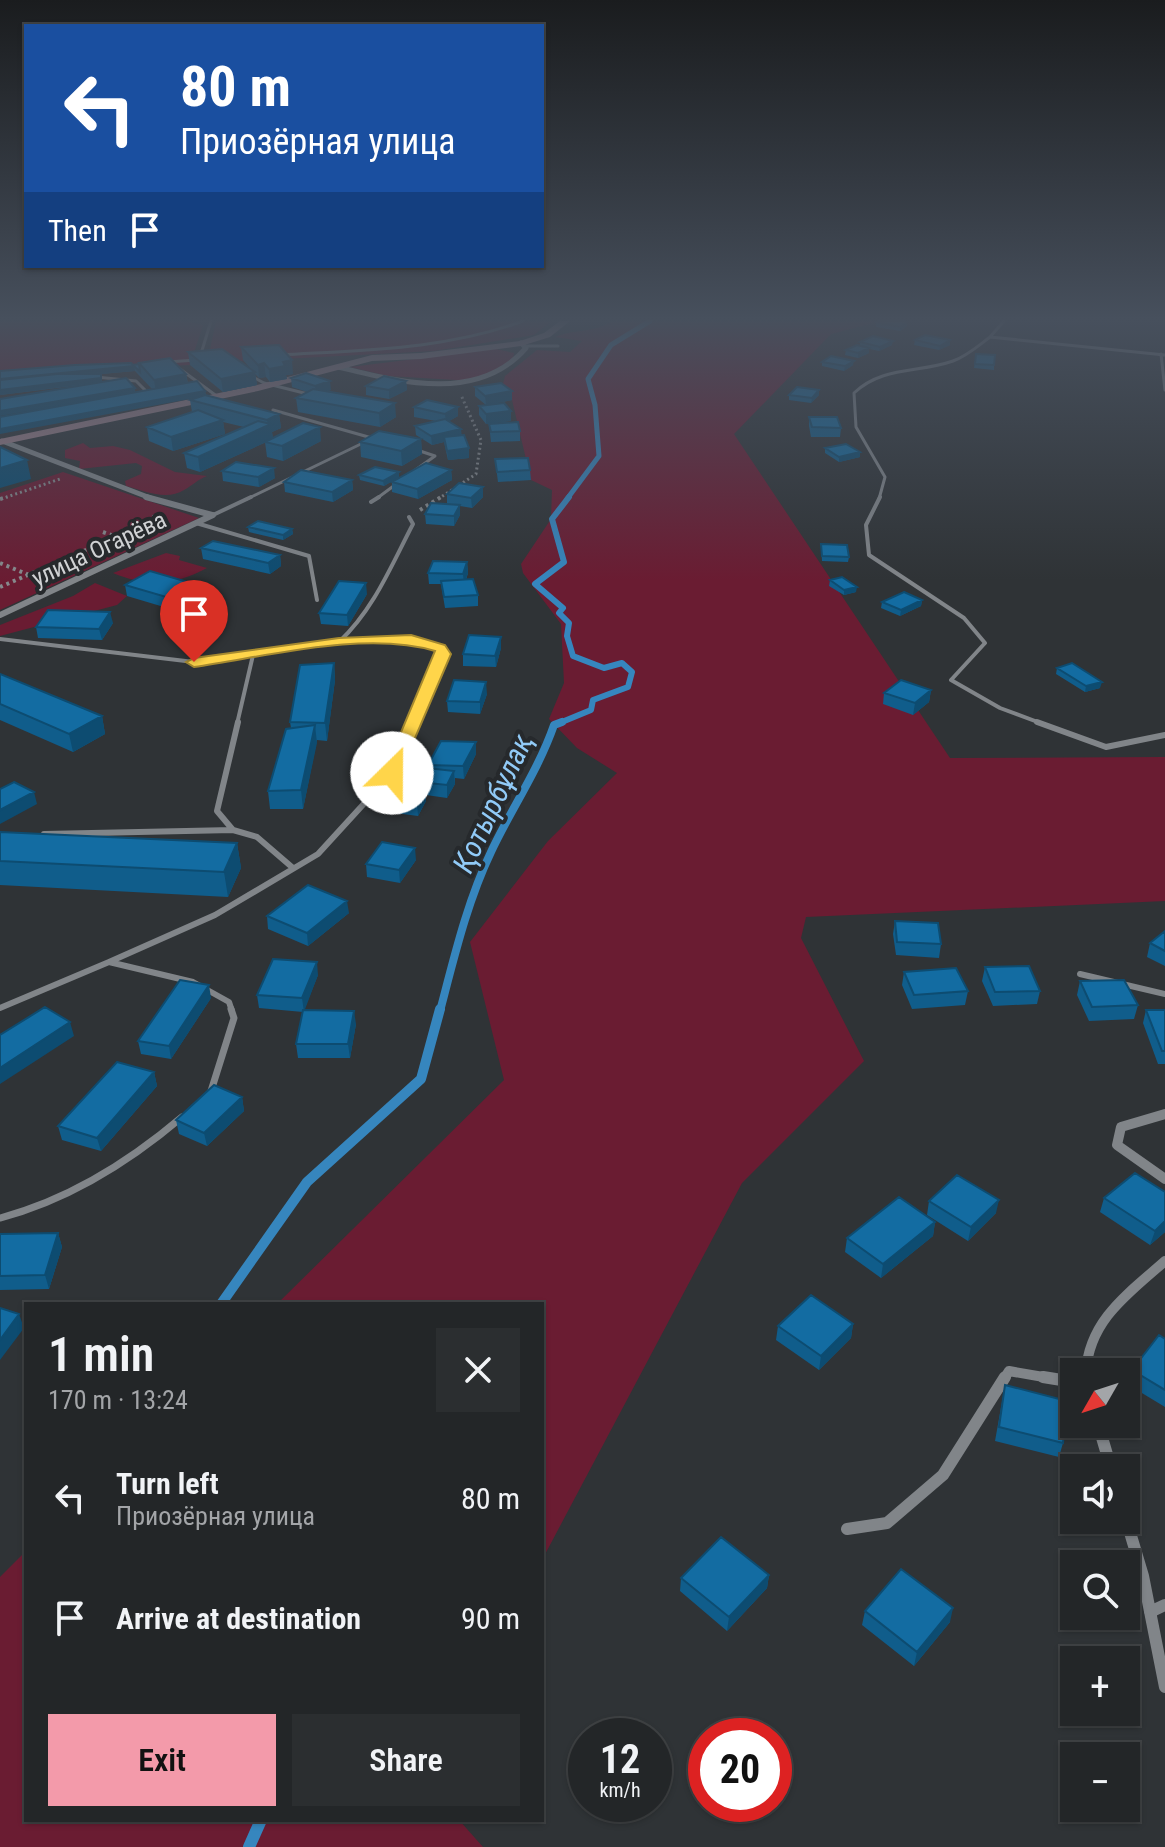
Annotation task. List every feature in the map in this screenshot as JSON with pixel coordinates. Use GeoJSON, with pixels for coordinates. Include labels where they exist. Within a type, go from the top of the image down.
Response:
{"type":"FeatureCollection","features":[{"type":"Feature","properties":{"kind":"main road"},"geometry":{"type":"LineString","coordinates":[[1,441],[168,407]]}},
{"type":"Feature","properties":{"kind":"street"},"geometry":{"type":"LineString","coordinates":[[1,441],[126,491],[213,515]]}},
{"type":"Feature","properties":{"kind":"street","name":"улица Огарёва"},"geometry":{"type":"LineString","coordinates":[[0,615],[213,515]]}},
{"type":"Feature","properties":{"kind":"street"},"geometry":{"type":"LineString","coordinates":[[1165,1114],[1121,1127],[1117,1145],[1165,1179]]}},
{"type":"Feature","properties":{"kind":"street"},"geometry":{"type":"LineString","coordinates":[[1085,1358],[1085,1349],[1110,1310],[1165,1261]]}},
{"type":"Feature","properties":{"kind":"street"},"geometry":{"type":"LineString","coordinates":[[847,1529],[887,1523],[943,1475],[1009,1371],[1060,1380]]}},
{"type":"Feature","properties":{"kind":"street"},"geometry":{"type":"LineString","coordinates":[[1130,1534],[1165,1687]]}},
{"type":"Feature","properties":{"kind":"street"},"geometry":{"type":"LineString","coordinates":[[1150,1612],[1165,1605]]}},
{"type":"Feature","properties":{"kind":"lane"},"geometry":{"type":"LineString","coordinates":[[855,407],[856,427],[885,477],[881,494],[866,525],[869,555],[964,618],[985,643],[951,680],[1000,708],[1106,747],[1165,735]]}},
{"type":"Feature","properties":{"kind":"lane"},"geometry":{"type":"LineString","coordinates":[[273,410],[387,442]]}},
{"type":"Feature","properties":{"kind":"lane"},"geometry":{"type":"LineString","coordinates":[[213,515],[372,438]]}},
{"type":"Feature","properties":{"kind":"lane"},"geometry":{"type":"LineString","coordinates":[[371,502],[435,456],[416,449]]}},
{"type":"Feature","properties":{"kind":"lane"},"geometry":{"type":"LineString","coordinates":[[339,642],[350,633],[378,588],[413,524],[409,517]]}},
{"type":"Feature","properties":{"kind":"lane"},"geometry":{"type":"LineString","coordinates":[[196,523],[309,556],[317,600]]}},
{"type":"Feature","properties":{"kind":"lane"},"geometry":{"type":"LineString","coordinates":[[0,639],[194,662],[339,642],[411,639],[429,642],[443,654],[392,773],[318,854],[215,915],[0,1008]]}},
{"type":"Feature","properties":{"kind":"lane"},"geometry":{"type":"LineString","coordinates":[[233,830],[217,811],[253,655]]}},
{"type":"Feature","properties":{"kind":"lane"},"geometry":{"type":"LineString","coordinates":[[30,835],[233,830],[257,837],[293,868]]}},
{"type":"Feature","properties":{"kind":"lane"},"geometry":{"type":"LineString","coordinates":[[109,962],[193,982],[229,1002],[234,1018],[214,1089],[204,1098]]}},
{"type":"Feature","properties":{"kind":"lane"},"geometry":{"type":"LineString","coordinates":[[1080,974],[1165,994]]}},
{"type":"Feature","properties":{"kind":"lane"},"geometry":{"type":"LineString","coordinates":[[0,1218],[82,1184],[150,1146],[193,1108]]}},
{"type":"Feature","properties":{"kind":"path"},"geometry":{"type":"LineString","coordinates":[[409,517],[476,474],[481,440],[466,407]]}},
{"type":"Feature","properties":{"kind":"path"},"geometry":{"type":"LineString","coordinates":[[0,499],[63,477]]}},
{"type":"Feature","properties":{"kind":"path"},"geometry":{"type":"LineString","coordinates":[[0,587],[116,537],[162,511]]}},
{"type":"Feature","properties":{"kind":"path"},"geometry":{"type":"LineString","coordinates":[[0,563],[29,575]]}},
{"type":"Feature","properties":{"kind":"shaded area"},"geometry":{"type":"Polygon","coordinates":[[[514,407],[760,407],[734,434],[950,758],[1165,757],[1165,901],[806,917],[801,938],[864,1061],[742,1183],[544,1556],[544,1302],[279,1302],[504,1080],[470,942],[548,841],[617,773],[577,748],[549,719],[564,683],[561,624],[523,573],[521,564],[551,519],[552,490],[531,480],[514,407]]]}},
{"type":"Feature","properties":{"kind":"shaded area"},"geometry":{"type":"Polygon","coordinates":[[[83,443],[90,448],[113,446],[130,450],[175,472],[207,476],[170,495],[148,492],[126,486],[125,481],[141,474],[142,466],[136,463],[79,469],[80,461],[65,458],[65,450],[83,443]]]}},
{"type":"Feature","properties":{"kind":"shaded area"},"geometry":{"type":"Polygon","coordinates":[[[63,472],[199,518],[0,610],[0,493],[63,472]]]}},
{"type":"Feature","properties":{"kind":"shaded area"},"geometry":{"type":"Polygon","coordinates":[[[166,553],[207,568],[184,578],[161,582],[137,581],[113,573],[166,553]]]}},
{"type":"Feature","properties":{"kind":"shaded area"},"geometry":{"type":"Polygon","coordinates":[[[95,583],[127,596],[117,605],[0,636],[0,625],[73,596],[95,583]]]}},
{"type":"Feature","properties":{"kind":"shaded area"},"geometry":{"type":"Polygon","coordinates":[[[24,1553],[24,1822],[461,1822],[483,1847],[0,1847],[0,1577],[24,1553]]]}},
{"type":"Feature","properties":{"kind":"building"},"geometry":{"type":"Polygon","coordinates":[[[0,407],[22,407],[0,411],[0,407]]]}},
{"type":"Feature","properties":{"kind":"building"},"geometry":{"type":"Polygon","coordinates":[[[54,407],[118,407],[0,429],[0,417],[54,407]]]}},
{"type":"Feature","properties":{"kind":"building"},"geometry":{"type":"Polygon","coordinates":[[[218,407],[252,407],[279,414],[267,420],[218,407]]]}},
{"type":"Feature","properties":{"kind":"building"},"geometry":{"type":"Polygon","coordinates":[[[347,407],[388,407],[379,413],[347,407]]]}},
{"type":"Feature","properties":{"kind":"building"},"geometry":{"type":"Polygon","coordinates":[[[415,407],[458,407],[445,414],[415,407]]]}},
{"type":"Feature","properties":{"kind":"building"},"geometry":{"type":"Polygon","coordinates":[[[480,407],[508,407],[511,411],[486,414],[480,407]]]}},
{"type":"Feature","properties":{"kind":"building"},"geometry":{"type":"Polygon","coordinates":[[[198,410],[223,420],[171,437],[147,427],[198,410]]]}},
{"type":"Feature","properties":{"kind":"building"},"geometry":{"type":"Polygon","coordinates":[[[809,417],[837,417],[841,428],[812,427],[809,417]]]}},
{"type":"Feature","properties":{"kind":"building"},"geometry":{"type":"Polygon","coordinates":[[[445,419],[461,429],[431,436],[415,426],[445,419]]]}},
{"type":"Feature","properties":{"kind":"building"},"geometry":{"type":"Polygon","coordinates":[[[258,421],[271,424],[198,457],[184,453],[258,421]]]}},
{"type":"Feature","properties":{"kind":"building"},"geometry":{"type":"Polygon","coordinates":[[[518,422],[520,431],[491,432],[489,424],[518,422]]]}},
{"type":"Feature","properties":{"kind":"building"},"geometry":{"type":"Polygon","coordinates":[[[303,423],[320,427],[282,446],[265,442],[303,423]]]}},
{"type":"Feature","properties":{"kind":"building"},"geometry":{"type":"Polygon","coordinates":[[[379,431],[421,439],[401,451],[360,442],[379,431]]]}},
{"type":"Feature","properties":{"kind":"building"},"geometry":{"type":"Polygon","coordinates":[[[464,435],[469,448],[447,451],[444,437],[464,435]]]}},
{"type":"Feature","properties":{"kind":"building"},"geometry":{"type":"Polygon","coordinates":[[[846,444],[860,452],[839,457],[825,448],[846,444]]]}},
{"type":"Feature","properties":{"kind":"building"},"geometry":{"type":"Polygon","coordinates":[[[0,447],[27,460],[0,468],[0,447]]]}},
{"type":"Feature","properties":{"kind":"building"},"geometry":{"type":"Polygon","coordinates":[[[528,458],[530,470],[497,472],[495,459],[528,458]]]}},
{"type":"Feature","properties":{"kind":"building"},"geometry":{"type":"Polygon","coordinates":[[[236,462],[274,468],[258,477],[222,471],[236,462]]]}},
{"type":"Feature","properties":{"kind":"building"},"geometry":{"type":"Polygon","coordinates":[[[426,463],[451,470],[417,489],[392,482],[426,463]]]}},
{"type":"Feature","properties":{"kind":"building"},"geometry":{"type":"Polygon","coordinates":[[[375,467],[399,472],[383,481],[359,475],[375,467]]]}},
{"type":"Feature","properties":{"kind":"building"},"geometry":{"type":"Polygon","coordinates":[[[301,470],[352,480],[332,492],[284,482],[301,470]]]}},
{"type":"Feature","properties":{"kind":"building"},"geometry":{"type":"Polygon","coordinates":[[[459,483],[483,487],[471,498],[447,494],[459,483]]]}},
{"type":"Feature","properties":{"kind":"building"},"geometry":{"type":"Polygon","coordinates":[[[431,503],[460,505],[454,516],[425,514],[431,503]]]}},
{"type":"Feature","properties":{"kind":"building"},"geometry":{"type":"Polygon","coordinates":[[[258,521],[292,529],[283,535],[248,527],[258,521]]]}},
{"type":"Feature","properties":{"kind":"building"},"geometry":{"type":"Polygon","coordinates":[[[213,541],[280,555],[268,563],[201,548],[213,541]]]}},
{"type":"Feature","properties":{"kind":"building"},"geometry":{"type":"Polygon","coordinates":[[[821,544],[847,545],[849,557],[822,556],[821,544]]]}},
{"type":"Feature","properties":{"kind":"building"},"geometry":{"type":"Polygon","coordinates":[[[433,561],[467,562],[463,574],[428,573],[433,561]]]}},
{"type":"Feature","properties":{"kind":"building"},"geometry":{"type":"Polygon","coordinates":[[[150,571],[198,585],[173,599],[125,585],[150,571]]]}},
{"type":"Feature","properties":{"kind":"building"},"geometry":{"type":"Polygon","coordinates":[[[842,577],[857,587],[844,590],[830,580],[842,577]]]}},
{"type":"Feature","properties":{"kind":"building"},"geometry":{"type":"Polygon","coordinates":[[[473,579],[478,595],[444,597],[441,581],[473,579]]]}},
{"type":"Feature","properties":{"kind":"building"},"geometry":{"type":"Polygon","coordinates":[[[339,581],[366,583],[347,615],[319,613],[339,581]]]}},
{"type":"Feature","properties":{"kind":"building"},"geometry":{"type":"Polygon","coordinates":[[[904,592],[922,600],[901,610],[882,602],[904,592]]]}},
{"type":"Feature","properties":{"kind":"building"},"geometry":{"type":"Polygon","coordinates":[[[48,610],[110,612],[99,629],[36,627],[48,610]]]}},
{"type":"Feature","properties":{"kind":"building"},"geometry":{"type":"Polygon","coordinates":[[[469,635],[501,637],[495,656],[463,654],[469,635]]]}},
{"type":"Feature","properties":{"kind":"building"},"geometry":{"type":"Polygon","coordinates":[[[334,663],[325,723],[290,722],[300,665],[334,663]]]}},
{"type":"Feature","properties":{"kind":"building"},"geometry":{"type":"Polygon","coordinates":[[[1072,663],[1102,682],[1086,686],[1057,668],[1072,663]]]}},
{"type":"Feature","properties":{"kind":"building"},"geometry":{"type":"Polygon","coordinates":[[[0,674],[102,716],[69,734],[0,704],[0,674]]]}},
{"type":"Feature","properties":{"kind":"building"},"geometry":{"type":"Polygon","coordinates":[[[454,680],[486,682],[480,702],[447,701],[454,680]]]}},
{"type":"Feature","properties":{"kind":"building"},"geometry":{"type":"Polygon","coordinates":[[[901,680],[931,690],[915,703],[884,693],[901,680]]]}},
{"type":"Feature","properties":{"kind":"building"},"geometry":{"type":"Polygon","coordinates":[[[315,725],[301,790],[268,791],[286,729],[315,725]]]}},
{"type":"Feature","properties":{"kind":"building"},"geometry":{"type":"Polygon","coordinates":[[[441,741],[476,742],[463,766],[428,765],[441,741]]]}},
{"type":"Feature","properties":{"kind":"building"},"geometry":{"type":"Polygon","coordinates":[[[427,768],[454,771],[447,785],[419,782],[427,768]]]}},
{"type":"Feature","properties":{"kind":"building"},"geometry":{"type":"Polygon","coordinates":[[[14,782],[34,792],[0,810],[0,789],[14,782]]]}},
{"type":"Feature","properties":{"kind":"building"},"geometry":{"type":"Polygon","coordinates":[[[395,785],[425,789],[417,803],[386,799],[395,785]]]}},
{"type":"Feature","properties":{"kind":"building"},"geometry":{"type":"Polygon","coordinates":[[[0,832],[237,843],[224,872],[0,861],[0,832]]]}},
{"type":"Feature","properties":{"kind":"building"},"geometry":{"type":"Polygon","coordinates":[[[382,842],[415,848],[399,870],[366,864],[382,842]]]}},
{"type":"Feature","properties":{"kind":"building"},"geometry":{"type":"Polygon","coordinates":[[[308,885],[347,901],[307,933],[267,916],[308,885]]]}},
{"type":"Feature","properties":{"kind":"building"},"geometry":{"type":"Polygon","coordinates":[[[895,921],[938,923],[941,944],[897,942],[895,921]]]}},
{"type":"Feature","properties":{"kind":"building"},"geometry":{"type":"Polygon","coordinates":[[[1165,931],[1165,951],[1150,943],[1165,931]]]}},
{"type":"Feature","properties":{"kind":"building"},"geometry":{"type":"Polygon","coordinates":[[[273,959],[317,962],[302,998],[257,995],[273,959]]]}},
{"type":"Feature","properties":{"kind":"building"},"geometry":{"type":"Polygon","coordinates":[[[1029,966],[1040,991],[995,992],[985,967],[1029,966]]]}},
{"type":"Feature","properties":{"kind":"building"},"geometry":{"type":"Polygon","coordinates":[[[956,968],[968,991],[914,995],[904,972],[956,968]]]}},
{"type":"Feature","properties":{"kind":"building"},"geometry":{"type":"Polygon","coordinates":[[[180,980],[209,985],[169,1046],[138,1041],[180,980]]]}},
{"type":"Feature","properties":{"kind":"building"},"geometry":{"type":"Polygon","coordinates":[[[1124,980],[1138,1005],[1092,1007],[1080,981],[1124,980]]]}},
{"type":"Feature","properties":{"kind":"building"},"geometry":{"type":"Polygon","coordinates":[[[45,1007],[70,1022],[0,1068],[0,1035],[45,1007]]]}},
{"type":"Feature","properties":{"kind":"building"},"geometry":{"type":"Polygon","coordinates":[[[303,1010],[354,1011],[348,1044],[296,1044],[303,1010]]]}},
{"type":"Feature","properties":{"kind":"building"},"geometry":{"type":"Polygon","coordinates":[[[1146,1010],[1165,1010],[1165,1051],[1162,1051],[1146,1010]]]}},
{"type":"Feature","properties":{"kind":"building"},"geometry":{"type":"Polygon","coordinates":[[[117,1062],[154,1072],[97,1138],[58,1126],[117,1062]]]}},
{"type":"Feature","properties":{"kind":"building"},"geometry":{"type":"Polygon","coordinates":[[[214,1085],[242,1097],[204,1133],[176,1120],[214,1085]]]}},
{"type":"Feature","properties":{"kind":"building"},"geometry":{"type":"Polygon","coordinates":[[[1135,1173],[1165,1192],[1165,1221],[1155,1231],[1104,1198],[1135,1173]]]}},
{"type":"Feature","properties":{"kind":"building"},"geometry":{"type":"Polygon","coordinates":[[[957,1175],[999,1200],[971,1227],[929,1201],[957,1175]]]}},
{"type":"Feature","properties":{"kind":"building"},"geometry":{"type":"Polygon","coordinates":[[[899,1197],[935,1222],[883,1264],[847,1238],[899,1197]]]}},
{"type":"Feature","properties":{"kind":"building"},"geometry":{"type":"Polygon","coordinates":[[[58,1233],[45,1275],[0,1276],[0,1234],[58,1233]]]}},
{"type":"Feature","properties":{"kind":"building"},"geometry":{"type":"Polygon","coordinates":[[[811,1295],[853,1324],[821,1356],[778,1326],[811,1295]]]}},
{"type":"Feature","properties":{"kind":"building"},"geometry":{"type":"Polygon","coordinates":[[[0,1308],[19,1314],[0,1340],[0,1308]]]}},
{"type":"Feature","properties":{"kind":"building"},"geometry":{"type":"Polygon","coordinates":[[[1159,1335],[1165,1339],[1165,1390],[1140,1375],[1140,1360],[1159,1335]]]}},
{"type":"Feature","properties":{"kind":"building"},"geometry":{"type":"Polygon","coordinates":[[[1005,1385],[1060,1399],[1060,1438],[1063,1438],[1063,1443],[999,1427],[1005,1385]]]}},
{"type":"Feature","properties":{"kind":"building"},"geometry":{"type":"Polygon","coordinates":[[[721,1537],[769,1575],[729,1617],[681,1578],[721,1537]]]}},
{"type":"Feature","properties":{"kind":"building"},"geometry":{"type":"Polygon","coordinates":[[[901,1569],[953,1608],[917,1652],[865,1611],[901,1569]]]}},
{"type":"Feature","properties":{"kind":"waterway","name":"Қотырбұлақ"},"geometry":{"type":"LineString","coordinates":[[567,499],[599,456],[595,407]]}},
{"type":"Feature","properties":{"kind":"waterway","name":"Қотырбұлақ"},"geometry":{"type":"LineString","coordinates":[[560,723],[591,710],[593,700],[628,687],[632,672],[622,663],[604,668],[573,656],[567,636],[569,623],[559,613],[563,608],[535,584],[564,562],[552,519],[569,497]]}},
{"type":"Feature","properties":{"kind":"waterway","name":"Қотырбұлақ"},"geometry":{"type":"LineString","coordinates":[[440,1011],[482,871],[554,725],[560,723]]}},
{"type":"Feature","properties":{"kind":"waterway","name":"Қотырбұлақ"},"geometry":{"type":"LineString","coordinates":[[222,1302],[307,1182],[421,1079],[440,1009]]}},
{"type":"Feature","properties":{"kind":"waterway","name":"Қотырбұлақ"},"geometry":{"type":"LineString","coordinates":[[249,1847],[260,1822]]}},
{"type":"Feature","properties":{"kind":"route"},"geometry":{"type":"LineString","coordinates":[[194,662],[229,660],[339,642],[411,639],[429,642],[440,648],[443,654],[392,773]]}}]}
